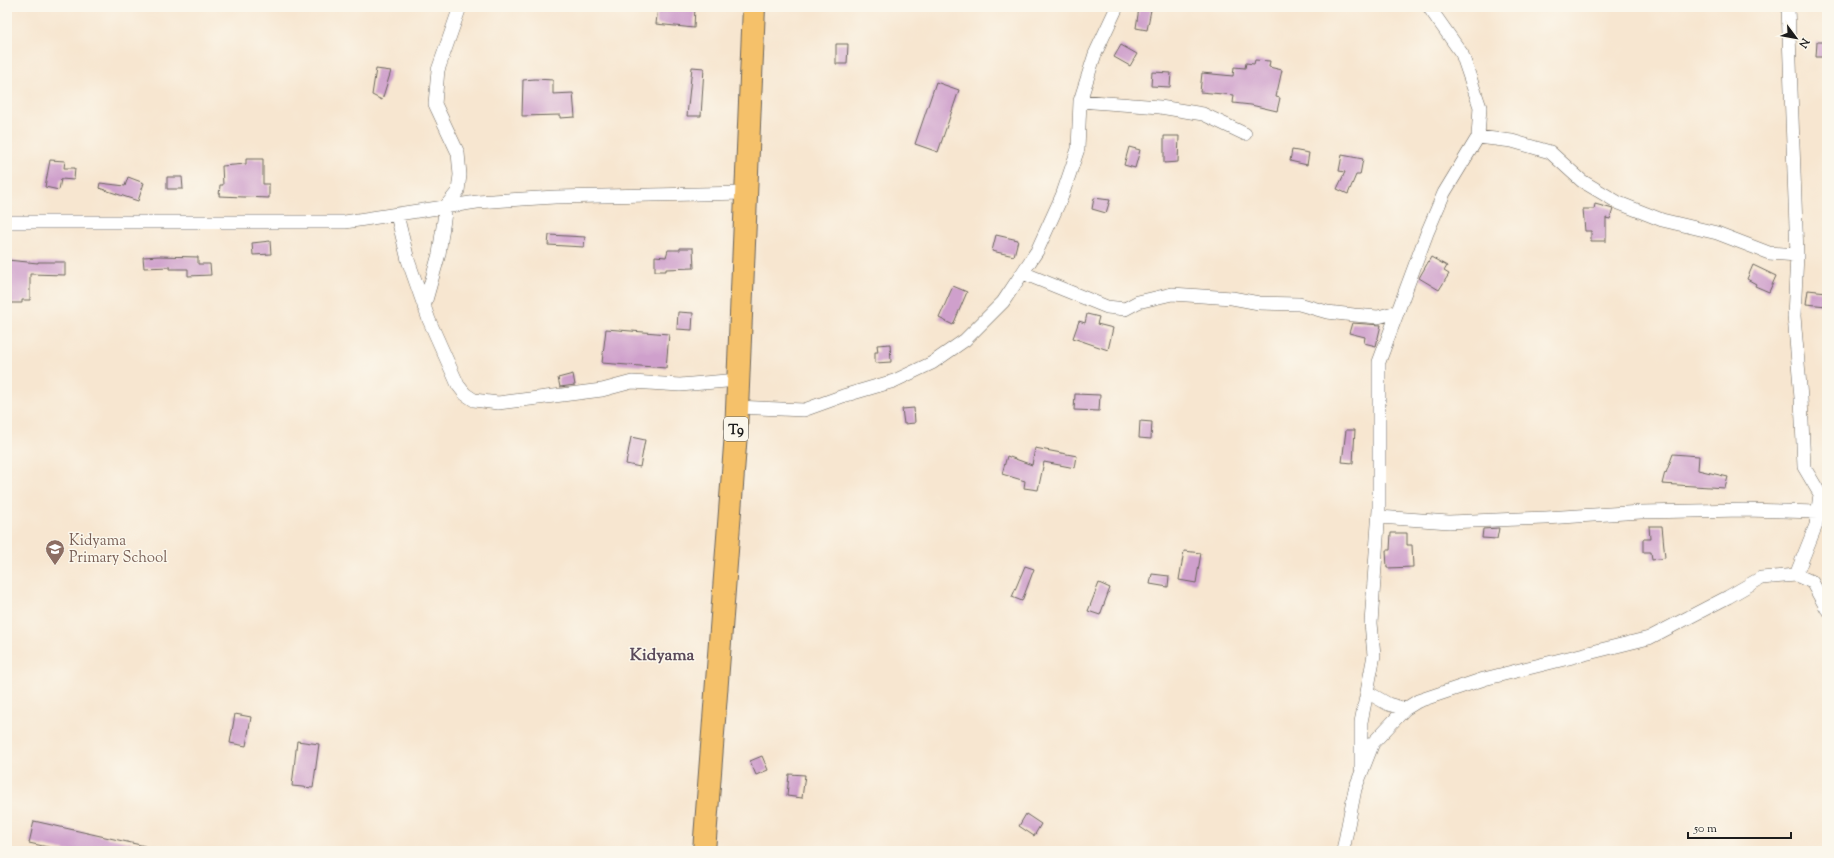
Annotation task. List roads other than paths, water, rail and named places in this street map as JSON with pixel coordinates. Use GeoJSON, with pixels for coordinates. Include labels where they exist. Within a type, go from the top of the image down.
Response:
{"type":"FeatureCollection","features":[{"type":"Feature","properties":{"kind":"highway","name":"T9"},"geometry":{"type":"LineString","coordinates":[[704,851],[737,407],[754,7]]}},
{"type":"Feature","properties":{"kind":"street"},"geometry":{"type":"LineString","coordinates":[[424,307],[439,254],[446,206],[458,191],[460,175],[458,153],[435,104],[438,70],[460,7]]}},
{"type":"Feature","properties":{"kind":"street"},"geometry":{"type":"LineString","coordinates":[[737,407],[804,410],[842,396],[894,381],[932,363],[965,340],[1003,302],[1037,250],[1062,196],[1078,149],[1080,101],[1095,54],[1117,7]]}},
{"type":"Feature","properties":{"kind":"street"},"geometry":{"type":"LineString","coordinates":[[1361,773],[1361,722],[1374,654],[1371,623],[1379,517],[1379,362],[1427,233],[1444,193],[1478,137],[1480,107],[1462,54],[1429,7]]}},
{"type":"Feature","properties":{"kind":"street"},"geometry":{"type":"LineString","coordinates":[[1788,7],[1797,255],[1794,316],[1801,398],[1804,467],[1820,494],[1816,525],[1796,575]]}},
{"type":"Feature","properties":{"kind":"street"},"geometry":{"type":"LineString","coordinates":[[1080,101],[1160,107],[1203,114],[1245,134]]}},
{"type":"Feature","properties":{"kind":"street"},"geometry":{"type":"LineString","coordinates":[[1478,137],[1512,142],[1550,152],[1582,181],[1619,203],[1662,220],[1717,233],[1769,253],[1797,255]]}},
{"type":"Feature","properties":{"kind":"street"},"geometry":{"type":"LineString","coordinates":[[7,222],[345,222],[477,202],[555,197],[746,194]]}},
{"type":"Feature","properties":{"kind":"street"},"geometry":{"type":"LineString","coordinates":[[397,215],[408,260],[424,307],[458,385],[465,394],[474,400],[498,403],[544,398],[602,390],[632,382],[680,385],[738,380]]}},
{"type":"Feature","properties":{"kind":"street"},"geometry":{"type":"LineString","coordinates":[[1023,273],[1107,307],[1125,309],[1138,302],[1172,294],[1232,298],[1259,303],[1299,304],[1327,312],[1378,317],[1397,312]]}},
{"type":"Feature","properties":{"kind":"street"},"geometry":{"type":"LineString","coordinates":[[1379,517],[1449,522],[1641,512],[1744,510],[1818,512]]}},
{"type":"Feature","properties":{"kind":"street"},"geometry":{"type":"LineString","coordinates":[[1343,851],[1355,789],[1373,743],[1405,709],[1418,701],[1484,679],[1649,638],[1761,578],[1796,575],[1812,582],[1827,609]]}},
{"type":"Feature","properties":{"kind":"street"},"geometry":{"type":"LineString","coordinates":[[1367,692],[1388,704],[1405,709]]}},
{"type":"Feature","properties":{"kind":"place","name":"Kidyama Primary School"},"geometry":{"type":"Point","coordinates":[55,566]}},
{"type":"Feature","properties":{"kind":"district","name":"Kidyama"},"geometry":{"type":"Point","coordinates":[662,654]}}]}
